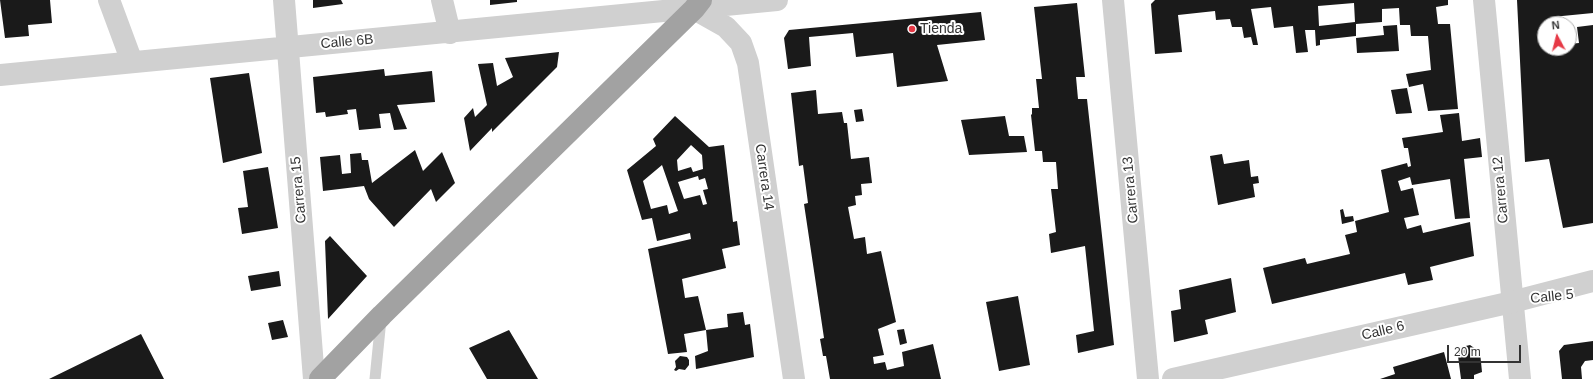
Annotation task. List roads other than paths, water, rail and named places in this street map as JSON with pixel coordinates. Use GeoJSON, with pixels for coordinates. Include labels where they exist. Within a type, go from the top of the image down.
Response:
{"type":"FeatureCollection","features":[{"type":"Feature","properties":{"kind":"highway"},"geometry":{"type":"LineString","coordinates":[[320,379],[382,315],[697,3]]}},
{"type":"Feature","properties":{"kind":"street"},"geometry":{"type":"LineString","coordinates":[[109,0],[132,62]]}},
{"type":"Feature","properties":{"kind":"street","name":"Carrera 15"},"geometry":{"type":"LineString","coordinates":[[284,0],[314,379]]}},
{"type":"Feature","properties":{"kind":"street"},"geometry":{"type":"LineString","coordinates":[[442,0],[450,32]]}},
{"type":"Feature","properties":{"kind":"street","name":"Calle 6B"},"geometry":{"type":"LineString","coordinates":[[0,75],[450,32],[697,3],[777,0]]}},
{"type":"Feature","properties":{"kind":"street","name":"Carrera 13"},"geometry":{"type":"LineString","coordinates":[[1113,0],[1148,379]]}},
{"type":"Feature","properties":{"kind":"street","name":"Carrera 12"},"geometry":{"type":"LineString","coordinates":[[1484,0],[1520,379]]}},
{"type":"Feature","properties":{"kind":"street","name":"Carrera 14"},"geometry":{"type":"LineString","coordinates":[[697,3],[726,27],[741,43],[748,63],[794,379]]}},
{"type":"Feature","properties":{"kind":"street","name":"Calle 6"},"geometry":{"type":"LineString","coordinates":[[1173,379],[1512,302],[1593,281]]}},
{"type":"Feature","properties":{"kind":"street","name":"Calle 5"},"geometry":{"type":"LineString","coordinates":[[1512,302],[1593,293]]}},
{"type":"Feature","properties":{"kind":"lane"},"geometry":{"type":"LineString","coordinates":[[375,379],[382,315]]}},
{"type":"Feature","properties":{"kind":"place","name":"Tienda"},"geometry":{"type":"Point","coordinates":[912,29]}}]}
